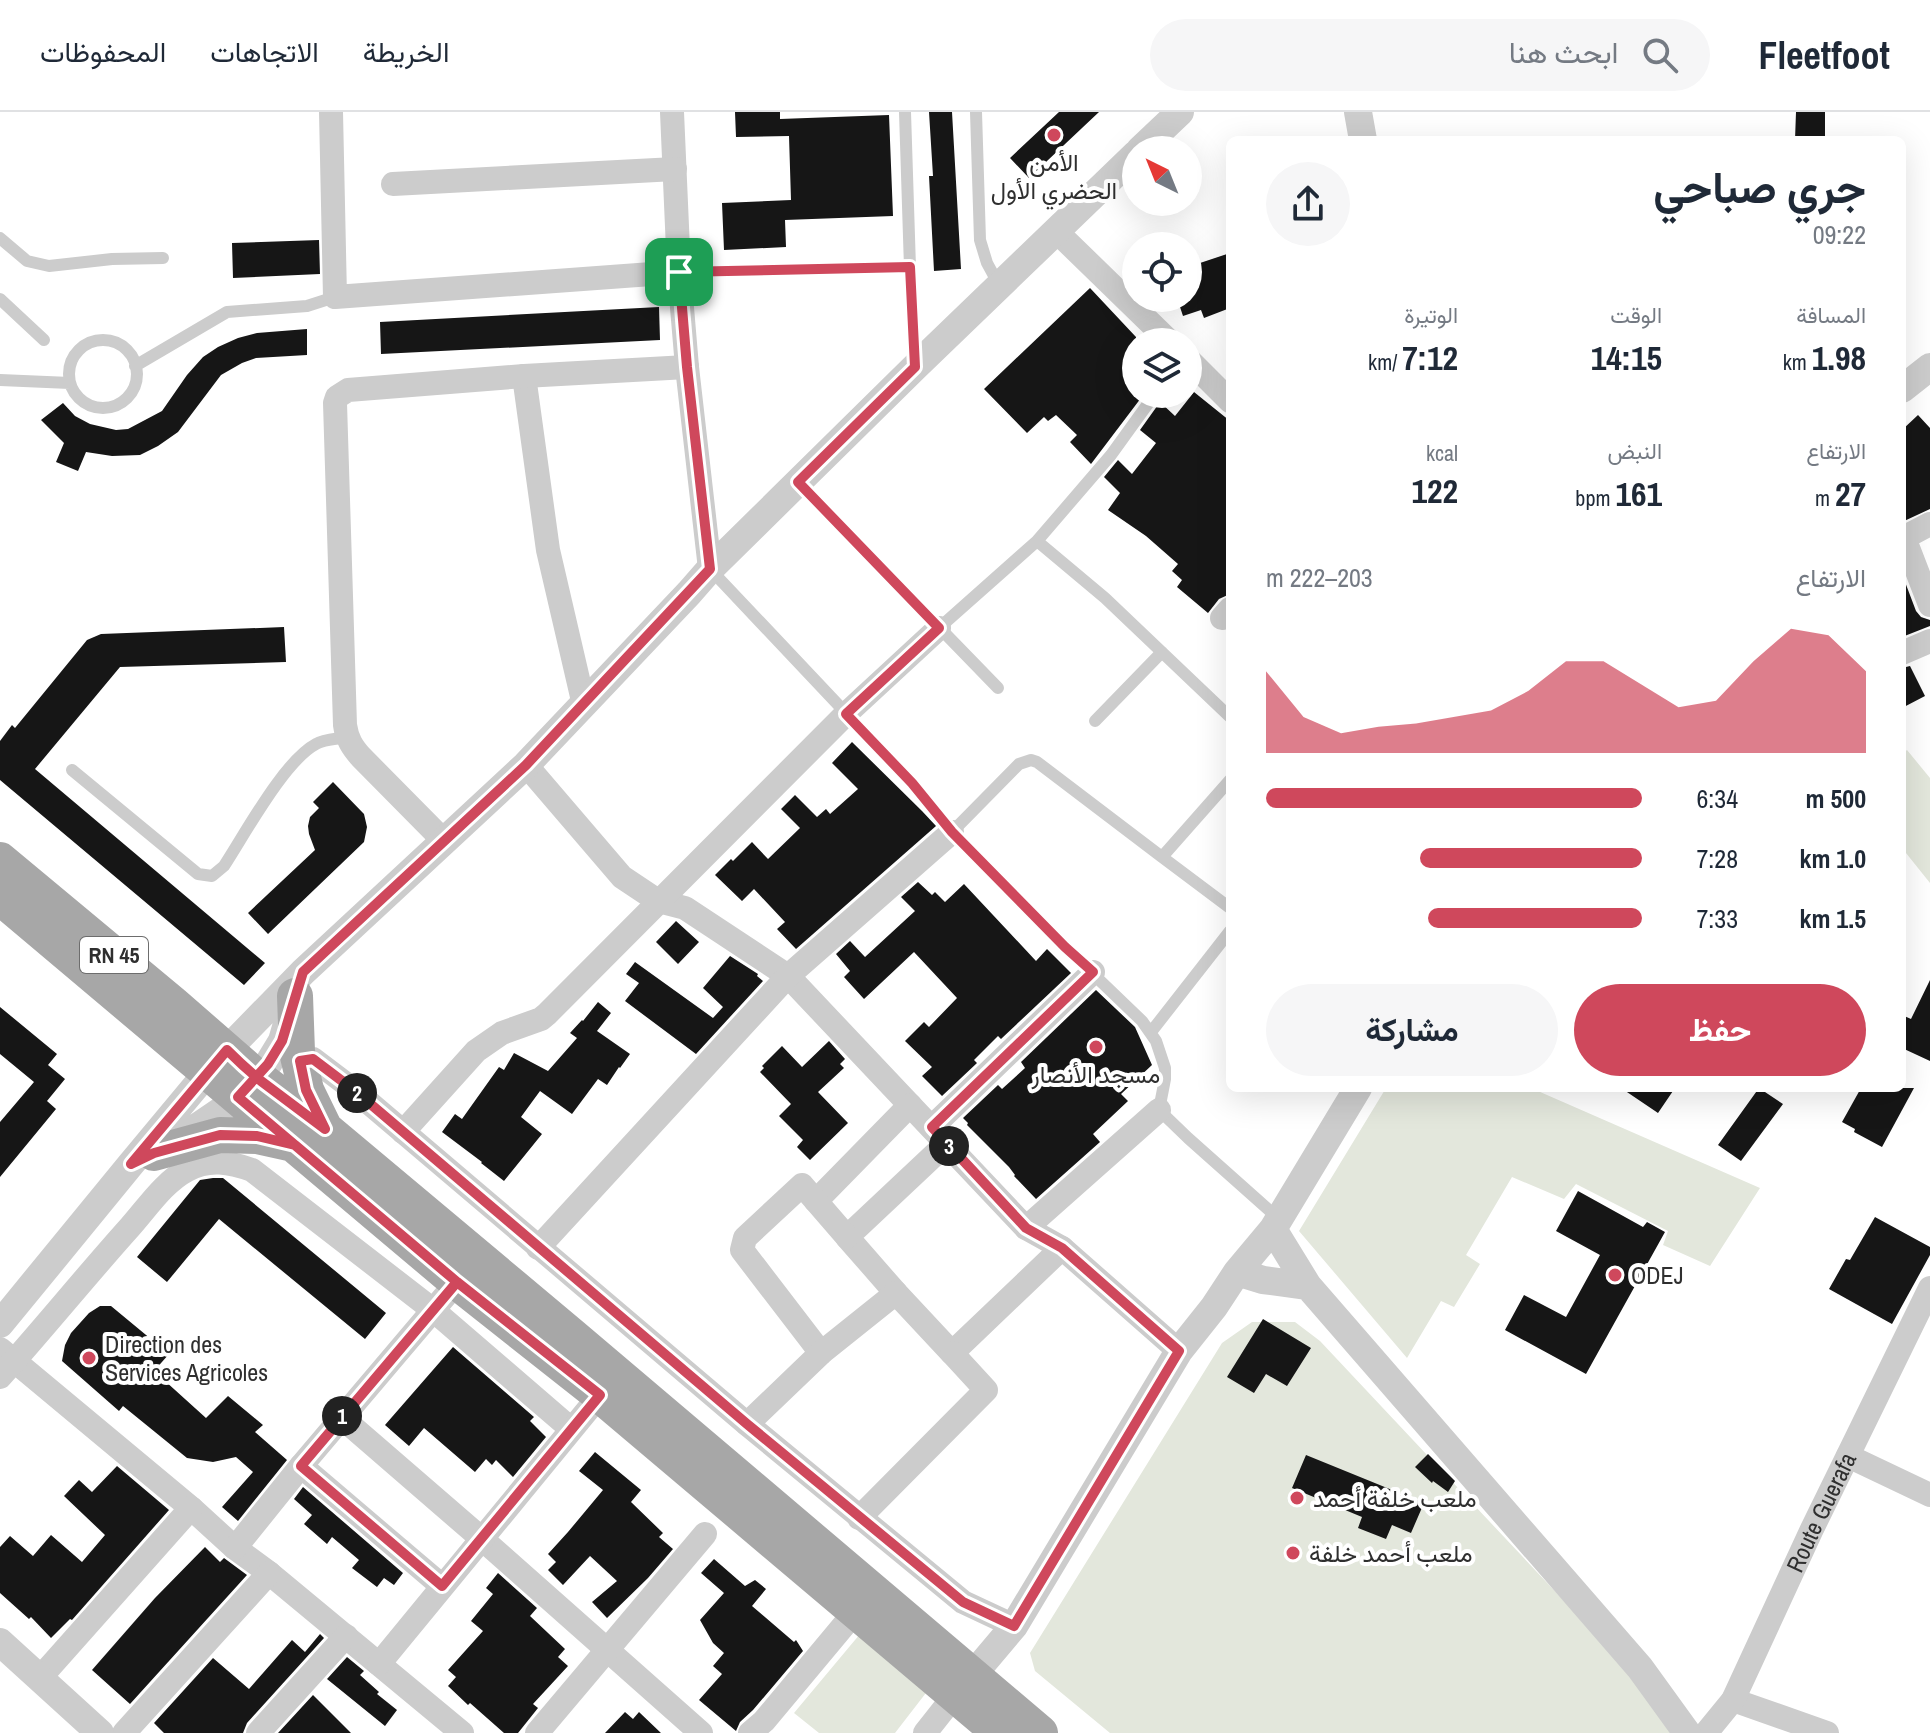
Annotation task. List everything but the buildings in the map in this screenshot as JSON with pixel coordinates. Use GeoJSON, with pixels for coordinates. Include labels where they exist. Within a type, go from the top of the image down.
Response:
{"type":"FeatureCollection","features":[{"type":"Feature","properties":{"kind":"main road","name":"RN 45"},"geometry":{"type":"LineString","coordinates":[[0,860],[247,1087],[572,1336],[963,1685],[1000,1733]]}},
{"type":"Feature","properties":{"kind":"main road","name":"RN 45"},"geometry":{"type":"LineString","coordinates":[[0,897],[218,1061]]}},
{"type":"Feature","properties":{"kind":"main road"},"geometry":{"type":"LineString","coordinates":[[142,1158],[220,1135],[310,1137],[306,1090],[296,1042],[299,984]]}},
{"type":"Feature","properties":{"kind":"main road","name":"RN 45"},"geometry":{"type":"LineString","coordinates":[[310,1137],[457,1282],[600,1395],[855,1612],[1040,1733]]}},
{"type":"Feature","properties":{"kind":"street"},"geometry":{"type":"LineString","coordinates":[[331,112],[335,297],[679,272]]}},
{"type":"Feature","properties":{"kind":"street"},"geometry":{"type":"LineString","coordinates":[[672,112],[679,272],[710,569]]}},
{"type":"Feature","properties":{"kind":"street"},"geometry":{"type":"LineString","coordinates":[[1155,136],[1180,112]]}},
{"type":"Feature","properties":{"kind":"street"},"geometry":{"type":"LineString","coordinates":[[1358,112],[1362,136]]}},
{"type":"Feature","properties":{"kind":"street"},"geometry":{"type":"LineString","coordinates":[[0,1324],[142,1158],[218,1061],[526,765],[710,569],[1122,167]]}},
{"type":"Feature","properties":{"kind":"street"},"geometry":{"type":"LineString","coordinates":[[393,184],[675,169]]}},
{"type":"Feature","properties":{"kind":"street"},"geometry":{"type":"LineString","coordinates":[[1056,231],[1156,328]]}},
{"type":"Feature","properties":{"kind":"street"},"geometry":{"type":"LineString","coordinates":[[444,841],[361,757],[347,737],[337,397],[348,390],[687,367]]}},
{"type":"Feature","properties":{"kind":"street"},"geometry":{"type":"LineString","coordinates":[[1906,386],[1930,367]]}},
{"type":"Feature","properties":{"kind":"street"},"geometry":{"type":"LineString","coordinates":[[1202,373],[1226,397]]}},
{"type":"Feature","properties":{"kind":"street"},"geometry":{"type":"LineString","coordinates":[[524,376],[548,550],[584,705]]}},
{"type":"Feature","properties":{"kind":"street"},"geometry":{"type":"LineString","coordinates":[[1906,538],[1930,524]]}},
{"type":"Feature","properties":{"kind":"street"},"geometry":{"type":"LineString","coordinates":[[1906,543],[1930,605]]}},
{"type":"Feature","properties":{"kind":"street"},"geometry":{"type":"LineString","coordinates":[[403,1132],[476,1051],[502,1033],[547,1014],[846,714],[939,628]]}},
{"type":"Feature","properties":{"kind":"street"},"geometry":{"type":"LineString","coordinates":[[1906,651],[1930,641]]}},
{"type":"Feature","properties":{"kind":"street"},"geometry":{"type":"LineString","coordinates":[[526,765],[622,877],[658,901],[685,908],[788,976],[1026,1228],[1062,1248],[1179,1351]]}},
{"type":"Feature","properties":{"kind":"street"},"geometry":{"type":"LineString","coordinates":[[538,1248],[788,976],[952,832]]}},
{"type":"Feature","properties":{"kind":"street"},"geometry":{"type":"LineString","coordinates":[[847,1237],[1093,972]]}},
{"type":"Feature","properties":{"kind":"street"},"geometry":{"type":"LineString","coordinates":[[142,1158],[170,1145],[222,1110],[268,1064],[282,1041],[299,984]]}},
{"type":"Feature","properties":{"kind":"street"},"geometry":{"type":"LineString","coordinates":[[300,1061],[313,1059],[354,1090],[747,1424],[963,1602],[1014,1626]]}},
{"type":"Feature","properties":{"kind":"street"},"geometry":{"type":"LineString","coordinates":[[925,1733],[1014,1626],[1179,1351],[1276,1224],[1356,1092]]}},
{"type":"Feature","properties":{"kind":"street"},"geometry":{"type":"LineString","coordinates":[[816,1201],[910,1105]]}},
{"type":"Feature","properties":{"kind":"street"},"geometry":{"type":"LineString","coordinates":[[1026,1228],[1159,1110]]}},
{"type":"Feature","properties":{"kind":"street"},"geometry":{"type":"LineString","coordinates":[[462,1733],[235,1548],[191,1508],[5,1362],[167,1185],[186,1170],[209,1162],[232,1162],[252,1170],[433,1310],[570,1428]]}},
{"type":"Feature","properties":{"kind":"street"},"geometry":{"type":"LineString","coordinates":[[821,1353],[742,1250],[745,1238],[802,1185],[986,1390],[859,1518]]}},
{"type":"Feature","properties":{"kind":"street"},"geometry":{"type":"LineString","coordinates":[[1276,1224],[1308,1286],[1640,1668],[1687,1733]]}},
{"type":"Feature","properties":{"kind":"street"},"geometry":{"type":"LineString","coordinates":[[952,1353],[1062,1248]]}},
{"type":"Feature","properties":{"kind":"street"},"geometry":{"type":"LineString","coordinates":[[54,1258],[79,1284]]}},
{"type":"Feature","properties":{"kind":"street"},"geometry":{"type":"LineString","coordinates":[[1237,1272],[1263,1280],[1308,1286]]}},
{"type":"Feature","properties":{"kind":"street"},"geometry":{"type":"LineString","coordinates":[[235,1548],[341,1417],[457,1282]]}},
{"type":"Feature","properties":{"kind":"street","name":"Route Guerafa"},"geometry":{"type":"LineString","coordinates":[[1706,1733],[1733,1700],[1930,1288]]}},
{"type":"Feature","properties":{"kind":"street"},"geometry":{"type":"LineString","coordinates":[[747,1424],[821,1353],[896,1293]]}},
{"type":"Feature","properties":{"kind":"street"},"geometry":{"type":"LineString","coordinates":[[379,1664],[600,1395]]}},
{"type":"Feature","properties":{"kind":"street"},"geometry":{"type":"LineString","coordinates":[[341,1417],[701,1733]]}},
{"type":"Feature","properties":{"kind":"street"},"geometry":{"type":"LineString","coordinates":[[1848,1456],[1930,1495]]}},
{"type":"Feature","properties":{"kind":"street"},"geometry":{"type":"LineString","coordinates":[[301,1466],[442,1586]]}},
{"type":"Feature","properties":{"kind":"street"},"geometry":{"type":"LineString","coordinates":[[39,1679],[191,1508]]}},
{"type":"Feature","properties":{"kind":"street"},"geometry":{"type":"LineString","coordinates":[[537,1733],[705,1534]]}},
{"type":"Feature","properties":{"kind":"street"},"geometry":{"type":"LineString","coordinates":[[124,1733],[269,1573]]}},
{"type":"Feature","properties":{"kind":"street"},"geometry":{"type":"LineString","coordinates":[[765,1729],[855,1612]]}},
{"type":"Feature","properties":{"kind":"street"},"geometry":{"type":"LineString","coordinates":[[258,1733],[346,1636]]}},
{"type":"Feature","properties":{"kind":"street"},"geometry":{"type":"LineString","coordinates":[[0,1642],[100,1733]]}},
{"type":"Feature","properties":{"kind":"street"},"geometry":{"type":"LineString","coordinates":[[1733,1700],[1827,1733]]}},
{"type":"Feature","properties":{"kind":"lane"},"geometry":{"type":"LineString","coordinates":[[905,112],[915,367]]}},
{"type":"Feature","properties":{"kind":"lane"},"geometry":{"type":"LineString","coordinates":[[976,112],[980,240],[999,286]]}},
{"type":"Feature","properties":{"kind":"lane"},"geometry":{"type":"LineString","coordinates":[[0,238],[27,261],[49,266],[112,259],[163,258]]}},
{"type":"Feature","properties":{"kind":"lane"},"geometry":{"type":"LineString","coordinates":[[679,272],[910,267]]}},
{"type":"Feature","properties":{"kind":"lane"},"geometry":{"type":"LineString","coordinates":[[135,366],[227,312],[307,306],[335,297]]}},
{"type":"Feature","properties":{"kind":"lane"},"geometry":{"type":"LineString","coordinates":[[0,299],[44,340]]}},
{"type":"Feature","properties":{"kind":"lane"},"geometry":{"type":"LineString","coordinates":[[94,342],[116,343],[125,348],[135,366],[134,387],[120,403],[110,407],[90,406],[80,400],[70,383],[71,362],[85,346],[94,342]]}},
{"type":"Feature","properties":{"kind":"lane"},"geometry":{"type":"LineString","coordinates":[[0,380],[70,383]]}},
{"type":"Feature","properties":{"kind":"lane"},"geometry":{"type":"LineString","coordinates":[[939,628],[1037,541],[1111,455],[1145,408]]}},
{"type":"Feature","properties":{"kind":"lane"},"geometry":{"type":"LineString","coordinates":[[798,482],[998,688]]}},
{"type":"Feature","properties":{"kind":"lane"},"geometry":{"type":"LineString","coordinates":[[1037,541],[1105,598],[1226,713]]}},
{"type":"Feature","properties":{"kind":"lane"},"geometry":{"type":"LineString","coordinates":[[710,569],[912,783],[952,832],[1151,1032],[1165,1068],[1159,1110],[1276,1224]]}},
{"type":"Feature","properties":{"kind":"lane"},"geometry":{"type":"LineString","coordinates":[[1095,721],[1162,652]]}},
{"type":"Feature","properties":{"kind":"lane"},"geometry":{"type":"LineString","coordinates":[[72,770],[198,874],[212,876],[224,866],[283,774],[304,752],[318,742],[347,737]]}},
{"type":"Feature","properties":{"kind":"lane"},"geometry":{"type":"LineString","coordinates":[[952,832],[1019,764],[1031,760],[1226,905]]}},
{"type":"Feature","properties":{"kind":"lane"},"geometry":{"type":"LineString","coordinates":[[1162,857],[1226,785]]}},
{"type":"Feature","properties":{"kind":"lane"},"geometry":{"type":"LineString","coordinates":[[1151,1032],[1226,936]]}},
{"type":"Feature","properties":{"kind":"shaded area"},"geometry":{"type":"Polygon","coordinates":[[[1906,751],[1930,778],[1930,883],[1906,853],[1906,751]]]}},
{"type":"Feature","properties":{"kind":"shaded area"},"geometry":{"type":"Polygon","coordinates":[[[1384,1092],[1540,1092],[1760,1188],[1710,1266],[1663,1245],[1668,1231],[1576,1184],[1564,1199],[1512,1177],[1466,1255],[1480,1264],[1454,1307],[1441,1301],[1407,1358],[1299,1231],[1384,1092]]]}},
{"type":"Feature","properties":{"kind":"shaded area","name":"ملعب خلفة أحمد"},"geometry":{"type":"Polygon","coordinates":[[[1252,1322],[1295,1322],[1320,1341],[1675,1719],[1678,1733],[1110,1733],[1035,1671],[1030,1653],[1222,1343],[1252,1322]]]}},
{"type":"Feature","properties":{"kind":"shaded area"},"geometry":{"type":"Polygon","coordinates":[[[860,1634],[929,1689],[895,1733],[819,1733],[794,1713],[860,1634]]]}},
{"type":"Feature","properties":{"kind":"place","name":"الأمن الحضري الأول"},"geometry":{"type":"Point","coordinates":[1054,135]}},
{"type":"Feature","properties":{"kind":"place","name":"مسجد الأنصار"},"geometry":{"type":"Point","coordinates":[1096,1047]}},
{"type":"Feature","properties":{"kind":"place","name":"ODEJ"},"geometry":{"type":"Point","coordinates":[1615,1275]}},
{"type":"Feature","properties":{"kind":"place","name":"Direction des Services Agricoles"},"geometry":{"type":"Point","coordinates":[89,1358]}},
{"type":"Feature","properties":{"kind":"place","name":"ملعب خلفة أحمد"},"geometry":{"type":"Point","coordinates":[1297,1498]}},
{"type":"Feature","properties":{"kind":"place","name":"ملعب أحمد خلفة"},"geometry":{"type":"Point","coordinates":[1293,1553]}},
{"type":"Feature","properties":{"kind":"route"},"geometry":{"type":"LineString","coordinates":[[679,272],[710,569],[526,765],[303,972],[282,1041],[268,1064],[256,1077],[254,1080],[238,1097],[295,1145],[457,1282],[301,1466],[442,1586],[600,1395],[457,1282],[376,1213],[295,1145],[257,1136],[220,1135],[154,1153],[131,1164],[227,1050],[256,1077],[325,1129],[306,1090],[300,1061],[313,1059],[354,1090],[859,1518],[963,1602],[1014,1626],[1179,1351],[1062,1248],[1026,1228],[932,1127],[1093,972],[952,832],[912,783],[846,714],[939,628],[798,482],[915,367],[910,267],[679,272]]}}]}
